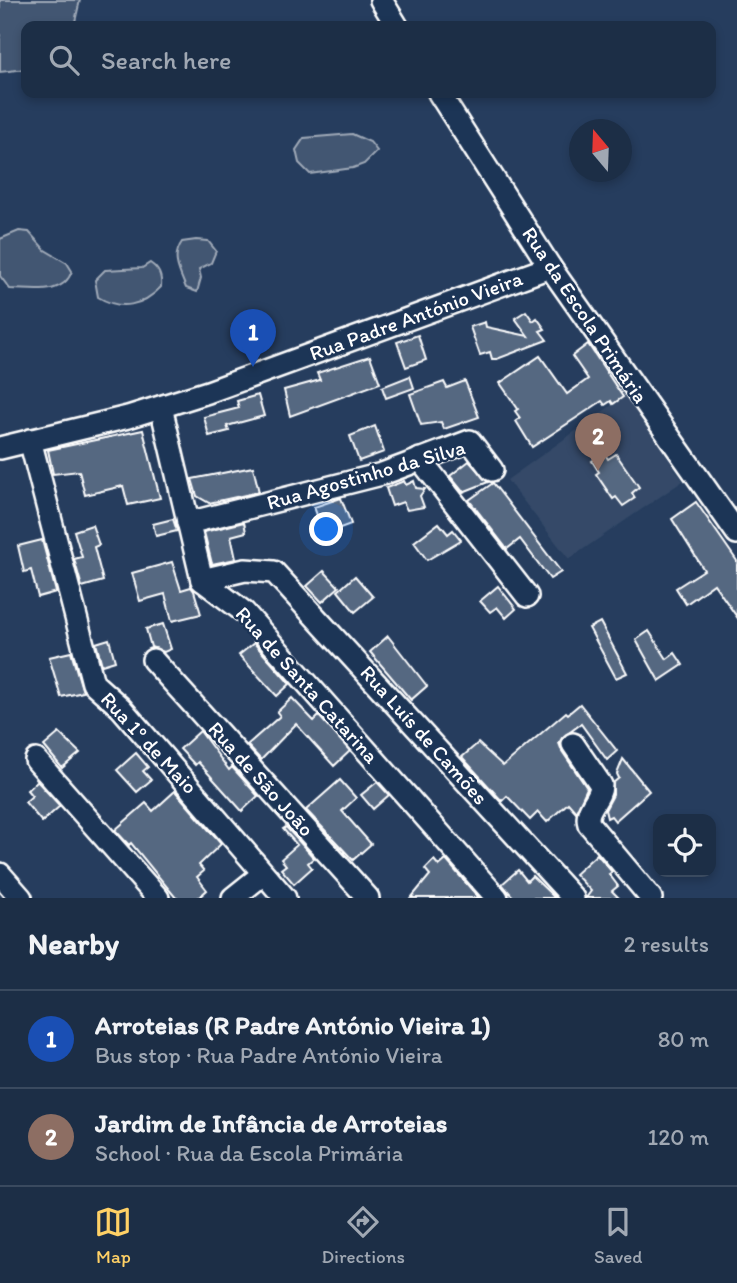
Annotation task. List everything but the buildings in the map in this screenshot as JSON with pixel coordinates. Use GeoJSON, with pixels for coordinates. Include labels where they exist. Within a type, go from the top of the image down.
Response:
{"type":"FeatureCollection","features":[{"type":"Feature","properties":{"kind":"street"},"geometry":{"type":"LineString","coordinates":[[381,0],[394,21]]}},
{"type":"Feature","properties":{"kind":"street","name":"Rua da Escola Primária"},"geometry":{"type":"LineString","coordinates":[[442,98],[550,267],[737,533]]}},
{"type":"Feature","properties":{"kind":"street","name":"Rua Padre António Vieira"},"geometry":{"type":"LineString","coordinates":[[0,448],[161,407],[550,267]]}},
{"type":"Feature","properties":{"kind":"street"},"geometry":{"type":"LineString","coordinates":[[161,407],[202,579]]}},
{"type":"Feature","properties":{"kind":"street","name":"Rua 1º de Maio"},"geometry":{"type":"LineString","coordinates":[[30,440],[93,683],[121,708],[285,898]]}},
{"type":"Feature","properties":{"kind":"street","name":"Rua Agostinho da Silva"},"geometry":{"type":"LineString","coordinates":[[188,523],[382,474],[470,441],[492,470]]}},
{"type":"Feature","properties":{"kind":"street"},"geometry":{"type":"LineString","coordinates":[[420,459],[527,596]]}},
{"type":"Feature","properties":{"kind":"street","name":"Rua Luís de Camões"},"geometry":{"type":"LineString","coordinates":[[202,579],[246,570],[274,572],[573,898]]}},
{"type":"Feature","properties":{"kind":"street","name":"Rua de Santa Catarina"},"geometry":{"type":"LineString","coordinates":[[202,579],[244,611],[497,898]]}},
{"type":"Feature","properties":{"kind":"street","name":"Rua de São João"},"geometry":{"type":"LineString","coordinates":[[153,660],[368,898]]}},
{"type":"Feature","properties":{"kind":"street"},"geometry":{"type":"LineString","coordinates":[[573,744],[601,785],[601,791],[588,813],[589,824],[651,898]]}},
{"type":"Feature","properties":{"kind":"street"},"geometry":{"type":"LineString","coordinates":[[36,760],[158,898]]}},
{"type":"Feature","properties":{"kind":"street"},"geometry":{"type":"LineString","coordinates":[[0,874],[21,898]]}},
{"type":"Feature","properties":{"kind":"street"},"geometry":{"type":"LineString","coordinates":[[233,898],[263,874]]}},
{"type":"Feature","properties":{"kind":"shaded area"},"geometry":{"type":"Polygon","coordinates":[[[0,0],[80,0],[75,21],[21,21],[21,70],[0,72],[0,0]]]}},
{"type":"Feature","properties":{"kind":"shaded area"},"geometry":{"type":"Polygon","coordinates":[[[352,134],[370,142],[377,151],[364,164],[310,174],[299,163],[296,150],[304,138],[352,134]]]}},
{"type":"Feature","properties":{"kind":"shaded area"},"geometry":{"type":"Polygon","coordinates":[[[19,231],[29,232],[45,250],[67,263],[72,271],[62,285],[46,290],[10,289],[0,276],[0,239],[19,231]]]}},
{"type":"Feature","properties":{"kind":"shaded area"},"geometry":{"type":"Polygon","coordinates":[[[208,241],[216,251],[211,263],[199,269],[201,278],[197,292],[186,288],[177,259],[182,242],[208,241]]]}},
{"type":"Feature","properties":{"kind":"shaded area"},"geometry":{"type":"Polygon","coordinates":[[[150,263],[159,273],[161,287],[147,299],[123,305],[98,297],[95,280],[105,270],[142,268],[150,263]]]}},
{"type":"Feature","properties":{"kind":"shaded area"},"geometry":{"type":"Polygon","coordinates":[[[626,395],[683,481],[569,559],[507,480],[626,395]]]}},
{"type":"Feature","properties":{"kind":"place","name":"Arroteias (R Padre António Vieira 1)"},"geometry":{"type":"Point","coordinates":[253,367]}},
{"type":"Feature","properties":{"kind":"place","name":"Jardim de Infância de Arroteias"},"geometry":{"type":"Point","coordinates":[598,471]}}]}
